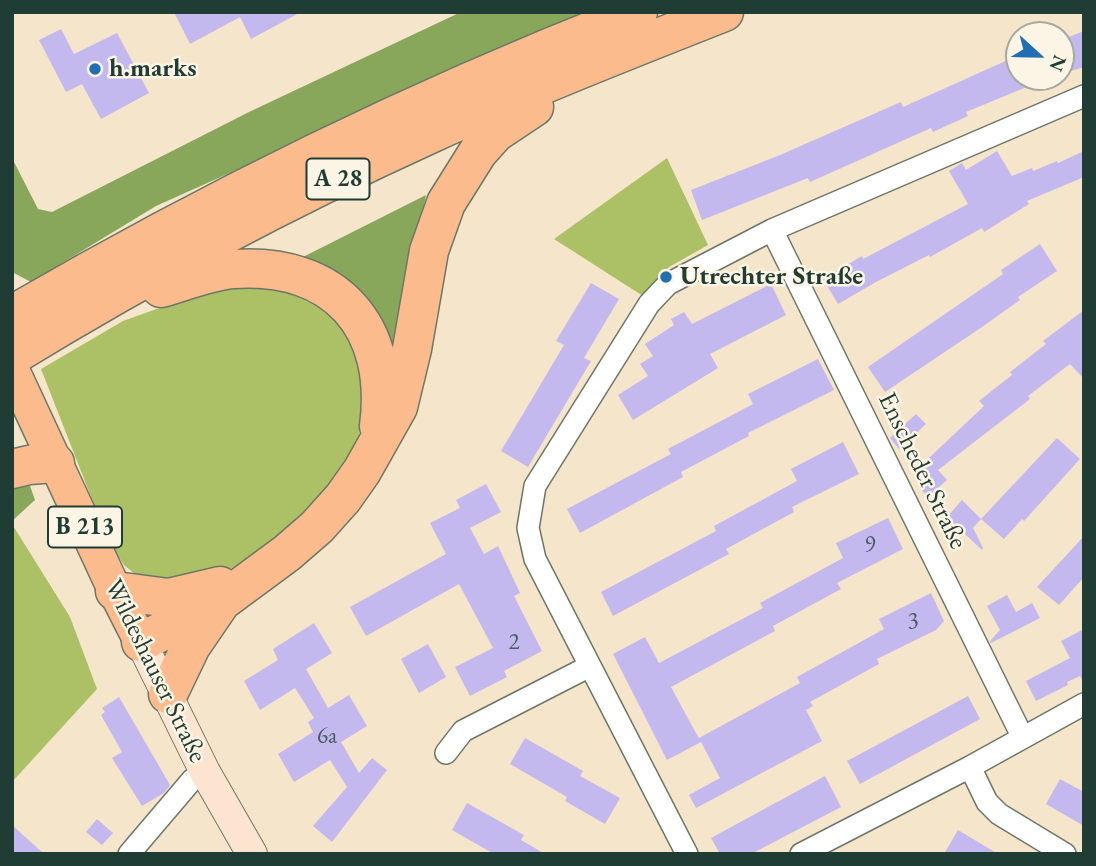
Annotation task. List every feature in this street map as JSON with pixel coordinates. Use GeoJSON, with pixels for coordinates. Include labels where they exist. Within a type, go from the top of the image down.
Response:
{"type":"FeatureCollection","features":[{"type":"Feature","properties":{"kind":"highway","name":"A 28"},"geometry":{"type":"LineString","coordinates":[[12,315],[180,220],[371,127],[514,62],[638,12]]}},
{"type":"Feature","properties":{"kind":"highway","name":"A 28"},"geometry":{"type":"LineString","coordinates":[[12,356],[81,314],[295,200],[429,134],[724,12]]}},
{"type":"Feature","properties":{"kind":"highway"},"geometry":{"type":"LineString","coordinates":[[141,642],[236,590],[287,553],[317,527],[343,498],[398,407],[412,349],[429,251],[452,193],[478,152],[495,133],[533,107],[579,87],[603,60]]}},
{"type":"Feature","properties":{"kind":"highway"},"geometry":{"type":"LineString","coordinates":[[81,314],[117,311],[162,288],[233,269],[284,271],[323,285],[349,307],[370,337],[379,368],[382,401],[376,445]]}},
{"type":"Feature","properties":{"kind":"highway"},"geometry":{"type":"LineString","coordinates":[[12,469],[55,463]]}},
{"type":"Feature","properties":{"kind":"highway"},"geometry":{"type":"LineString","coordinates":[[115,591],[169,598],[236,590]]}},
{"type":"Feature","properties":{"kind":"highway"},"geometry":{"type":"LineString","coordinates":[[168,694],[191,646],[236,590]]}},
{"type":"Feature","properties":{"kind":"main road","name":"Wildeshauser Straße"},"geometry":{"type":"LineString","coordinates":[[12,369],[115,591],[205,772],[253,854]]}},
{"type":"Feature","properties":{"kind":"street"},"geometry":{"type":"LineString","coordinates":[[687,854],[534,559],[528,528],[534,486],[649,304],[668,284],[772,230],[1084,96]]}},
{"type":"Feature","properties":{"kind":"street","name":"Enscheder Straße"},"geometry":{"type":"LineString","coordinates":[[772,230],[1022,736]]}},
{"type":"Feature","properties":{"kind":"street"},"geometry":{"type":"LineString","coordinates":[[446,753],[463,731],[590,666]]}},
{"type":"Feature","properties":{"kind":"street"},"geometry":{"type":"LineString","coordinates":[[801,854],[970,767],[1084,704]]}},
{"type":"Feature","properties":{"kind":"street"},"geometry":{"type":"LineString","coordinates":[[970,767],[988,802],[999,814],[1065,854]]}},
{"type":"Feature","properties":{"kind":"street"},"geometry":{"type":"LineString","coordinates":[[129,854],[192,780],[205,772]]}},
{"type":"Feature","properties":{"kind":"green space"},"geometry":{"type":"Polygon","coordinates":[[[461,12],[589,12],[156,206],[31,282],[12,272],[12,158],[38,209],[52,212],[249,112],[461,12]]]}},
{"type":"Feature","properties":{"kind":"green space"},"geometry":{"type":"Polygon","coordinates":[[[667,158],[708,245],[669,267],[643,296],[554,239],[667,158]]]}},
{"type":"Feature","properties":{"kind":"green space"},"geometry":{"type":"Polygon","coordinates":[[[426,195],[396,354],[291,263],[426,195]]]}},
{"type":"Feature","properties":{"kind":"green space"},"geometry":{"type":"Polygon","coordinates":[[[279,286],[332,308],[356,342],[362,382],[359,441],[338,479],[289,531],[235,567],[177,582],[141,579],[124,565],[108,540],[41,369],[123,321],[218,287],[279,286]]]}},
{"type":"Feature","properties":{"kind":"green space"},"geometry":{"type":"Polygon","coordinates":[[[28,480],[35,500],[12,521],[12,482],[28,480]]]}},
{"type":"Feature","properties":{"kind":"green space"},"geometry":{"type":"Polygon","coordinates":[[[12,524],[70,617],[97,689],[12,782],[12,524]]]}},
{"type":"Feature","properties":{"kind":"building"},"geometry":{"type":"Polygon","coordinates":[[[174,12],[301,12],[251,39],[240,17],[190,44],[174,12]]]}},
{"type":"Feature","properties":{"kind":"building","name":"h.marks"},"geometry":{"type":"Polygon","coordinates":[[[61,29],[74,54],[117,33],[149,93],[101,119],[82,84],[66,92],[39,40],[61,29]]]}},
{"type":"Feature","properties":{"kind":"building"},"geometry":{"type":"Polygon","coordinates":[[[1084,31],[1084,67],[1075,70],[1075,35],[1084,31]]]}},
{"type":"Feature","properties":{"kind":"building"},"geometry":{"type":"Polygon","coordinates":[[[1005,61],[1005,91],[1017,91],[966,112],[968,116],[933,132],[931,128],[810,182],[808,178],[702,220],[691,190],[780,155],[901,102],[903,107],[1005,61]]]}},
{"type":"Feature","properties":{"kind":"building"},"geometry":{"type":"Polygon","coordinates":[[[997,151],[1012,176],[1032,168],[1033,171],[1057,161],[1058,163],[1084,151],[1084,177],[1027,201],[1029,204],[984,232],[982,228],[838,304],[823,279],[862,256],[863,259],[968,204],[949,171],[962,163],[966,170],[997,151]]]}},
{"type":"Feature","properties":{"kind":"building"},"geometry":{"type":"Polygon","coordinates":[[[1040,244],[1057,271],[1018,297],[1020,300],[982,327],[885,392],[868,367],[1003,274],[1001,270],[1040,244]]]}},
{"type":"Feature","properties":{"kind":"building"},"geometry":{"type":"Polygon","coordinates":[[[591,283],[619,299],[584,358],[591,361],[528,467],[501,451],[564,345],[556,341],[591,283]]]}},
{"type":"Feature","properties":{"kind":"building"},"geometry":{"type":"Polygon","coordinates":[[[771,284],[786,315],[710,354],[718,368],[633,420],[618,395],[648,376],[640,364],[653,356],[645,344],[674,325],[671,319],[684,312],[692,324],[771,284]]]}},
{"type":"Feature","properties":{"kind":"building"},"geometry":{"type":"Polygon","coordinates":[[[1084,310],[1084,379],[1070,364],[1028,396],[1030,399],[938,470],[947,480],[928,497],[919,487],[923,484],[913,473],[984,406],[979,401],[1046,344],[1043,341],[1084,310]]]}},
{"type":"Feature","properties":{"kind":"building"},"geometry":{"type":"Polygon","coordinates":[[[818,359],[834,390],[748,433],[749,436],[681,472],[683,477],[580,533],[567,509],[671,454],[668,449],[753,404],[748,394],[818,359]]]}},
{"type":"Feature","properties":{"kind":"building"},"geometry":{"type":"Polygon","coordinates":[[[916,414],[926,424],[899,449],[890,438],[916,414]]]}},
{"type":"Feature","properties":{"kind":"building"},"geometry":{"type":"Polygon","coordinates":[[[1057,438],[1080,459],[1024,521],[1022,519],[1004,539],[981,519],[1057,438]]]}},
{"type":"Feature","properties":{"kind":"building"},"geometry":{"type":"Polygon","coordinates":[[[843,442],[859,474],[792,507],[794,512],[726,549],[729,554],[613,616],[601,592],[716,531],[714,526],[797,481],[791,469],[843,442]]]}},
{"type":"Feature","properties":{"kind":"building"},"geometry":{"type":"Polygon","coordinates":[[[486,484],[501,512],[470,528],[484,554],[498,546],[520,593],[514,596],[542,651],[504,671],[507,677],[470,696],[455,667],[493,648],[459,584],[366,636],[350,607],[446,554],[430,523],[460,508],[456,500],[486,484]]]}},
{"type":"Feature","properties":{"kind":"building"},"geometry":{"type":"Polygon","coordinates":[[[962,500],[981,519],[973,528],[982,550],[947,517],[962,500]]]}},
{"type":"Feature","properties":{"kind":"building"},"geometry":{"type":"Polygon","coordinates":[[[888,518],[903,549],[837,583],[841,589],[773,626],[775,631],[671,687],[691,724],[699,738],[800,683],[797,677],[884,629],[879,619],[931,593],[944,621],[936,630],[877,659],[879,664],[810,702],[813,706],[806,710],[822,741],[696,808],[689,795],[720,778],[701,742],[667,760],[613,654],[645,637],[659,663],[763,608],[760,603],[843,558],[836,543],[888,518]]]}},
{"type":"Feature","properties":{"kind":"building"},"geometry":{"type":"Polygon","coordinates":[[[1084,536],[1084,577],[1059,605],[1037,587],[1084,536]]]}},
{"type":"Feature","properties":{"kind":"building"},"geometry":{"type":"Polygon","coordinates":[[[1007,595],[1016,612],[1032,603],[1040,618],[991,643],[1000,630],[987,606],[1007,595]]]}},
{"type":"Feature","properties":{"kind":"building"},"geometry":{"type":"Polygon","coordinates":[[[314,623],[332,653],[306,669],[328,708],[349,695],[367,726],[341,742],[359,773],[372,758],[387,770],[332,842],[313,826],[347,787],[330,760],[294,782],[278,754],[313,732],[308,722],[314,718],[295,688],[260,710],[244,681],[278,660],[273,649],[314,623]]]}},
{"type":"Feature","properties":{"kind":"building"},"geometry":{"type":"Polygon","coordinates":[[[1084,629],[1084,683],[1080,676],[1036,701],[1026,681],[1070,658],[1061,641],[1084,629]]]}},
{"type":"Feature","properties":{"kind":"building"},"geometry":{"type":"Polygon","coordinates":[[[428,644],[446,677],[419,693],[401,659],[428,644]]]}},
{"type":"Feature","properties":{"kind":"building"},"geometry":{"type":"Polygon","coordinates":[[[968,696],[980,719],[860,784],[847,761],[968,696]]]}},
{"type":"Feature","properties":{"kind":"building"},"geometry":{"type":"Polygon","coordinates":[[[119,697],[170,785],[164,793],[142,806],[112,758],[122,752],[101,715],[105,712],[102,708],[119,697]]]}},
{"type":"Feature","properties":{"kind":"building"},"geometry":{"type":"Polygon","coordinates":[[[525,738],[583,771],[580,776],[620,798],[605,824],[565,801],[567,797],[510,764],[525,738]]]}},
{"type":"Feature","properties":{"kind":"building"},"geometry":{"type":"Polygon","coordinates":[[[825,776],[841,807],[751,854],[720,854],[711,838],[825,776]]]}},
{"type":"Feature","properties":{"kind":"building"},"geometry":{"type":"Polygon","coordinates":[[[1060,779],[1084,792],[1084,826],[1046,804],[1060,779]]]}},
{"type":"Feature","properties":{"kind":"building"},"geometry":{"type":"Polygon","coordinates":[[[467,803],[524,835],[521,840],[545,854],[494,854],[452,830],[467,803]]]}},
{"type":"Feature","properties":{"kind":"building"},"geometry":{"type":"Polygon","coordinates":[[[97,819],[113,833],[102,845],[86,832],[97,819]]]}},
{"type":"Feature","properties":{"kind":"building"},"geometry":{"type":"Polygon","coordinates":[[[12,825],[44,854],[12,854],[12,825]]]}},
{"type":"Feature","properties":{"kind":"building"},"geometry":{"type":"Polygon","coordinates":[[[958,830],[998,854],[944,854],[958,830]]]}},
{"type":"Feature","properties":{"kind":"place","name":"h.marks"},"geometry":{"type":"Point","coordinates":[95,69]}},
{"type":"Feature","properties":{"kind":"place","name":"Utrechter Straße"},"geometry":{"type":"Point","coordinates":[666,277]}}]}
